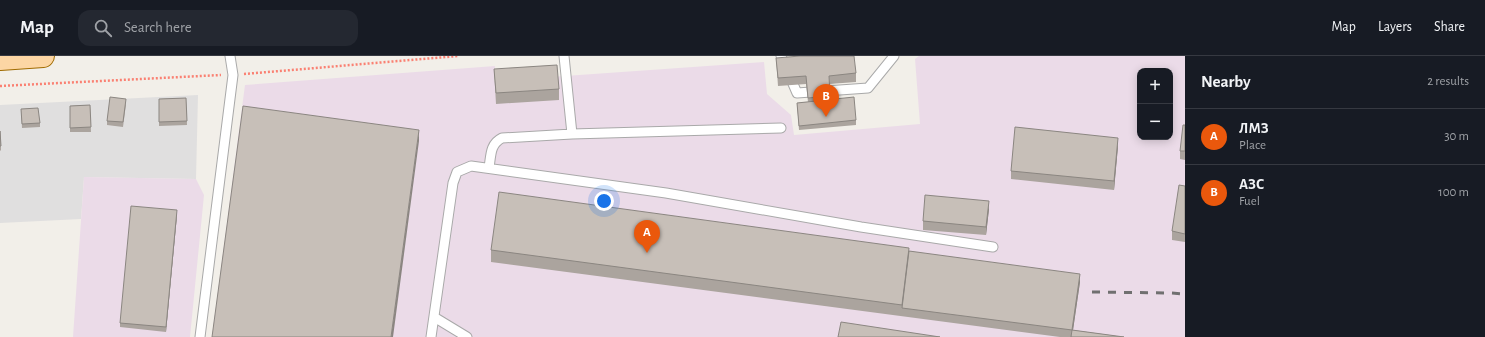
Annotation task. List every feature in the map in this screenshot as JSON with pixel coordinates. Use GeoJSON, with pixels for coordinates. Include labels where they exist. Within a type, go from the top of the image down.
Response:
{"type":"FeatureCollection","features":[{"type":"Feature","properties":{"kind":"main road"},"geometry":{"type":"LineString","coordinates":[[0,59],[43,56]]}},
{"type":"Feature","properties":{"kind":"lane"},"geometry":{"type":"LineString","coordinates":[[200,337],[233,75],[230,56]]}},
{"type":"Feature","properties":{"kind":"lane"},"geometry":{"type":"LineString","coordinates":[[564,56],[572,134]]}},
{"type":"Feature","properties":{"kind":"lane"},"geometry":{"type":"LineString","coordinates":[[780,56],[797,93],[868,88],[894,56]]}},
{"type":"Feature","properties":{"kind":"lane"},"geometry":{"type":"LineString","coordinates":[[489,168],[492,149],[496,141],[502,138],[572,134],[781,128]]}},
{"type":"Feature","properties":{"kind":"lane"},"geometry":{"type":"LineString","coordinates":[[432,337],[453,183],[457,172],[471,166],[666,193],[861,227],[993,247]]}},
{"type":"Feature","properties":{"kind":"lane"},"geometry":{"type":"LineString","coordinates":[[434,317],[466,337]]}},
{"type":"Feature","properties":{"kind":"shaded area"},"geometry":{"type":"Polygon","coordinates":[[[919,56],[1185,56],[1185,337],[212,337],[245,85],[495,66],[494,81],[764,62],[767,94],[791,115],[794,135],[920,124],[915,59],[919,56]]]}},
{"type":"Feature","properties":{"kind":"shaded area"},"geometry":{"type":"Polygon","coordinates":[[[198,95],[196,179],[84,177],[81,219],[0,223],[0,105],[198,95]]]}},
{"type":"Feature","properties":{"kind":"shaded area"},"geometry":{"type":"Polygon","coordinates":[[[84,177],[196,179],[204,195],[190,337],[73,337],[84,177]]]}},
{"type":"Feature","properties":{"kind":"building"},"geometry":{"type":"Polygon","coordinates":[[[800,56],[854,56],[856,73],[829,76],[830,96],[808,98],[806,76],[778,78],[776,58],[800,56]]]}},
{"type":"Feature","properties":{"kind":"building"},"geometry":{"type":"Polygon","coordinates":[[[557,65],[559,89],[496,93],[494,69],[557,65]]]}},
{"type":"Feature","properties":{"kind":"building"},"geometry":{"type":"Polygon","coordinates":[[[110,97],[126,99],[123,122],[107,121],[110,97]]]}},
{"type":"Feature","properties":{"kind":"building"},"geometry":{"type":"Polygon","coordinates":[[[854,97],[856,120],[799,126],[797,103],[854,97]]]}},
{"type":"Feature","properties":{"kind":"building"},"geometry":{"type":"Polygon","coordinates":[[[186,98],[187,121],[159,122],[159,99],[186,98]]]}},
{"type":"Feature","properties":{"kind":"building"},"geometry":{"type":"Polygon","coordinates":[[[90,105],[91,127],[70,128],[70,106],[90,105]]]}},
{"type":"Feature","properties":{"kind":"building"},"geometry":{"type":"Polygon","coordinates":[[[243,106],[419,130],[391,337],[212,337],[243,106]]]}},
{"type":"Feature","properties":{"kind":"building"},"geometry":{"type":"Polygon","coordinates":[[[38,108],[40,123],[22,124],[21,109],[38,108]]]}},
{"type":"Feature","properties":{"kind":"building"},"geometry":{"type":"Polygon","coordinates":[[[1183,125],[1185,125],[1185,151],[1180,151],[1183,125]]]}},
{"type":"Feature","properties":{"kind":"building"},"geometry":{"type":"Polygon","coordinates":[[[1015,127],[1118,138],[1114,181],[1011,171],[1015,127]]]}},
{"type":"Feature","properties":{"kind":"building"},"geometry":{"type":"Polygon","coordinates":[[[1179,185],[1185,186],[1185,234],[1172,231],[1179,185]]]}},
{"type":"Feature","properties":{"kind":"building"},"geometry":{"type":"Polygon","coordinates":[[[499,192],[909,248],[902,305],[491,250],[499,192]]]}},
{"type":"Feature","properties":{"kind":"building"},"geometry":{"type":"Polygon","coordinates":[[[925,195],[989,201],[986,227],[923,221],[925,195]]]}},
{"type":"Feature","properties":{"kind":"building"},"geometry":{"type":"Polygon","coordinates":[[[131,206],[177,210],[166,327],[120,323],[131,206]]]}},
{"type":"Feature","properties":{"kind":"building"},"geometry":{"type":"Polygon","coordinates":[[[909,251],[1080,274],[1072,330],[902,308],[909,251]]]}},
{"type":"Feature","properties":{"kind":"building"},"geometry":{"type":"Polygon","coordinates":[[[841,322],[940,337],[838,337],[841,322]]]}},
{"type":"Feature","properties":{"kind":"building"},"geometry":{"type":"Polygon","coordinates":[[[1072,330],[1124,337],[1071,337],[1072,330]]]}},
{"type":"Feature","properties":{"kind":"railway"},"geometry":{"type":"LineString","coordinates":[[1092,292],[1185,294]]}},
{"type":"Feature","properties":{"kind":"place","name":"АЗС"},"geometry":{"type":"Point","coordinates":[826,117]}},
{"type":"Feature","properties":{"kind":"place","name":"ЛМЗ"},"geometry":{"type":"Point","coordinates":[647,253]}}]}
